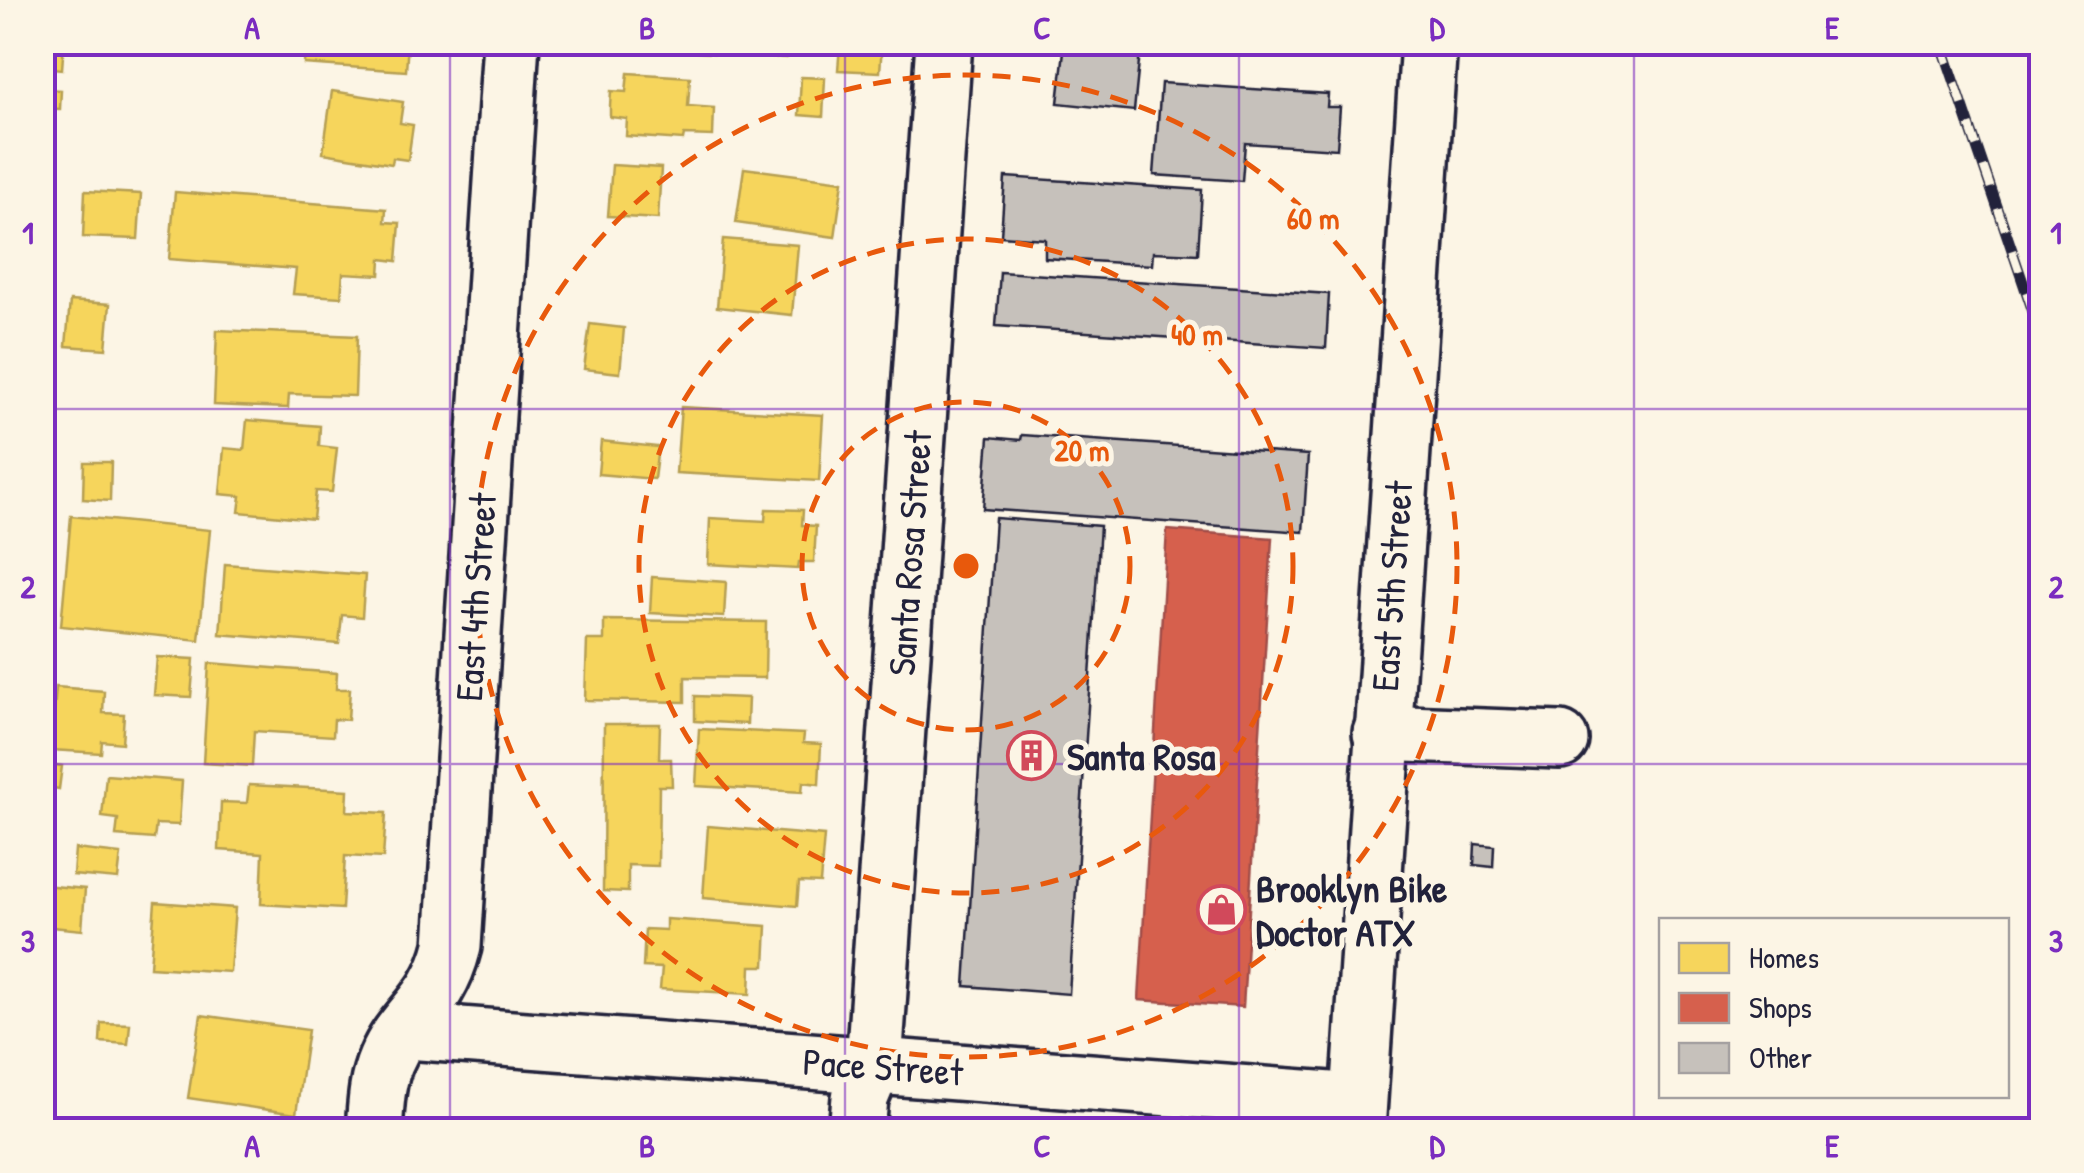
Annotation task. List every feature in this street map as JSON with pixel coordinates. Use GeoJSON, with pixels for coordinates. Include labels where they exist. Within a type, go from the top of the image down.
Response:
{"type":"FeatureCollection","features":[{"type":"Feature","properties":{"kind":"street","name":"East 4th Street"},"geometry":{"type":"LineString","coordinates":[[374,1130],[378,1082],[387,1056],[436,994],[453,946],[511,42]]}},
{"type":"Feature","properties":{"kind":"street","name":"Santa Rosa Street"},"geometry":{"type":"LineString","coordinates":[[857,1130],[860,1098],[874,1064],[944,42]]}},
{"type":"Feature","properties":{"kind":"street","name":"East 5th Street"},"geometry":{"type":"LineString","coordinates":[[1357,1116],[1429,42]]}},
{"type":"Feature","properties":{"kind":"street"},"geometry":{"type":"LineString","coordinates":[[1381,733],[1560,740]]}},
{"type":"Feature","properties":{"kind":"street","name":"Pace Street"},"geometry":{"type":"LineString","coordinates":[[407,1031],[874,1064],[1246,1112],[1357,1116]]}},
{"type":"Feature","properties":{"kind":"building: Homes"},"geometry":{"type":"Polygon","coordinates":[[[42,42],[64,42],[62,69],[42,67],[42,42]]]}},
{"type":"Feature","properties":{"kind":"building: Homes"},"geometry":{"type":"Polygon","coordinates":[[[305,42],[408,42],[406,71],[304,64],[305,42]]]}},
{"type":"Feature","properties":{"kind":"building: Homes"},"geometry":{"type":"Polygon","coordinates":[[[628,42],[787,42],[786,58],[628,47],[628,42]]]}},
{"type":"Feature","properties":{"kind":"building: Homes"},"geometry":{"type":"Polygon","coordinates":[[[806,42],[882,44],[880,72],[838,70],[840,45],[806,42]]]}},
{"type":"Feature","properties":{"kind":"building: Homes"},"geometry":{"type":"Polygon","coordinates":[[[628,73],[690,77],[688,106],[714,108],[713,136],[684,135],[683,140],[626,136],[627,119],[610,117],[610,106],[611,91],[626,92],[628,73]]]}},
{"type":"Feature","properties":{"kind":"building: Homes"},"geometry":{"type":"Polygon","coordinates":[[[801,77],[825,78],[823,117],[799,115],[801,77]]]}},
{"type":"Feature","properties":{"kind":"building: Homes"},"geometry":{"type":"Polygon","coordinates":[[[42,89],[61,90],[60,109],[42,108],[42,89]]]}},
{"type":"Feature","properties":{"kind":"building: Homes"},"geometry":{"type":"Polygon","coordinates":[[[332,91],[403,102],[400,123],[413,125],[408,160],[393,158],[392,164],[323,153],[332,91]]]}},
{"type":"Feature","properties":{"kind":"building: Homes"},"geometry":{"type":"Polygon","coordinates":[[[612,165],[661,168],[658,219],[608,216],[612,165]]]}},
{"type":"Feature","properties":{"kind":"building: Homes"},"geometry":{"type":"Polygon","coordinates":[[[744,168],[843,181],[835,237],[736,223],[744,168]]]}},
{"type":"Feature","properties":{"kind":"building: Homes"},"geometry":{"type":"Polygon","coordinates":[[[85,191],[141,194],[138,239],[83,237],[85,191]]]}},
{"type":"Feature","properties":{"kind":"building: Homes"},"geometry":{"type":"Polygon","coordinates":[[[175,192],[386,209],[385,222],[400,223],[397,261],[381,259],[380,275],[343,273],[341,297],[293,294],[296,269],[169,259],[175,192]]]}},
{"type":"Feature","properties":{"kind":"building: Homes"},"geometry":{"type":"Polygon","coordinates":[[[723,239],[798,245],[792,315],[717,307],[723,239]]]}},
{"type":"Feature","properties":{"kind":"building: Homes"},"geometry":{"type":"Polygon","coordinates":[[[70,301],[110,304],[106,349],[66,346],[70,301]]]}},
{"type":"Feature","properties":{"kind":"building: Homes"},"geometry":{"type":"Polygon","coordinates":[[[590,324],[624,328],[620,373],[584,369],[590,324]]]}},
{"type":"Feature","properties":{"kind":"building: Homes"},"geometry":{"type":"Polygon","coordinates":[[[217,330],[357,336],[355,396],[289,394],[288,408],[214,405],[217,330]]]}},
{"type":"Feature","properties":{"kind":"building: Homes"},"geometry":{"type":"Polygon","coordinates":[[[681,407],[823,415],[819,481],[676,473],[681,407]]]}},
{"type":"Feature","properties":{"kind":"building: Homes"},"geometry":{"type":"Polygon","coordinates":[[[247,420],[320,426],[319,446],[337,448],[332,492],[316,491],[313,519],[239,512],[241,496],[220,494],[224,448],[244,450],[247,420]]]}},
{"type":"Feature","properties":{"kind":"building: Homes"},"geometry":{"type":"Polygon","coordinates":[[[601,441],[658,447],[654,479],[598,474],[601,441]]]}},
{"type":"Feature","properties":{"kind":"building: Homes"},"geometry":{"type":"Polygon","coordinates":[[[84,462],[111,462],[110,501],[83,499],[84,462]]]}},
{"type":"Feature","properties":{"kind":"building: Homes"},"geometry":{"type":"Polygon","coordinates":[[[766,509],[803,510],[802,525],[816,526],[814,562],[799,562],[798,569],[708,564],[710,518],[765,521],[766,509]]]}},
{"type":"Feature","properties":{"kind":"building: Homes"},"geometry":{"type":"Polygon","coordinates":[[[71,516],[210,530],[199,640],[61,626],[71,516]]]}},
{"type":"Feature","properties":{"kind":"building: Homes"},"geometry":{"type":"Polygon","coordinates":[[[225,564],[365,575],[362,617],[342,615],[339,644],[220,634],[225,564]]]}},
{"type":"Feature","properties":{"kind":"building: Homes"},"geometry":{"type":"Polygon","coordinates":[[[652,577],[726,582],[724,617],[650,613],[652,577]]]}},
{"type":"Feature","properties":{"kind":"building: Homes"},"geometry":{"type":"Polygon","coordinates":[[[604,620],[766,622],[765,678],[685,677],[685,702],[585,700],[587,640],[604,640],[604,620]]]}},
{"type":"Feature","properties":{"kind":"building: Homes"},"geometry":{"type":"Polygon","coordinates":[[[157,657],[194,659],[191,697],[154,695],[157,657]]]}},
{"type":"Feature","properties":{"kind":"building: Homes"},"geometry":{"type":"Polygon","coordinates":[[[209,663],[337,673],[336,689],[350,689],[348,720],[334,719],[333,736],[254,731],[252,766],[203,763],[209,663]]]}},
{"type":"Feature","properties":{"kind":"building: Homes"},"geometry":{"type":"Polygon","coordinates":[[[56,687],[104,691],[103,713],[124,714],[122,743],[102,741],[101,753],[51,750],[56,687]]]}},
{"type":"Feature","properties":{"kind":"building: Homes"},"geometry":{"type":"Polygon","coordinates":[[[695,696],[748,698],[747,724],[695,721],[695,696]]]}},
{"type":"Feature","properties":{"kind":"building: Homes"},"geometry":{"type":"Polygon","coordinates":[[[604,724],[660,724],[659,759],[671,759],[672,786],[659,786],[658,866],[628,865],[628,892],[603,891],[604,724]]]}},
{"type":"Feature","properties":{"kind":"building: Homes"},"geometry":{"type":"Polygon","coordinates":[[[699,729],[804,734],[803,743],[821,744],[819,784],[803,782],[802,792],[696,786],[699,729]]]}},
{"type":"Feature","properties":{"kind":"building: Homes"},"geometry":{"type":"Polygon","coordinates":[[[42,763],[62,766],[59,789],[42,786],[42,763]]]}},
{"type":"Feature","properties":{"kind":"building: Homes"},"geometry":{"type":"Polygon","coordinates":[[[106,775],[182,781],[179,825],[156,824],[154,839],[116,836],[118,819],[102,817],[106,775]]]}},
{"type":"Feature","properties":{"kind":"building: Homes"},"geometry":{"type":"Polygon","coordinates":[[[249,785],[348,790],[347,811],[386,813],[383,858],[345,856],[342,909],[261,904],[263,853],[219,850],[221,802],[247,803],[249,785]]]}},
{"type":"Feature","properties":{"kind":"building: Homes"},"geometry":{"type":"Polygon","coordinates":[[[708,826],[824,836],[820,883],[799,882],[797,906],[703,898],[708,826]]]}},
{"type":"Feature","properties":{"kind":"building: Homes"},"geometry":{"type":"Polygon","coordinates":[[[75,849],[121,854],[118,879],[73,875],[75,849]]]}},
{"type":"Feature","properties":{"kind":"building: Homes"},"geometry":{"type":"Polygon","coordinates":[[[42,885],[85,889],[82,930],[42,926],[42,885]]]}},
{"type":"Feature","properties":{"kind":"building: Homes"},"geometry":{"type":"Polygon","coordinates":[[[155,902],[235,908],[230,972],[150,967],[155,902]]]}},
{"type":"Feature","properties":{"kind":"building: Homes"},"geometry":{"type":"Polygon","coordinates":[[[666,919],[767,926],[765,966],[751,966],[750,994],[660,989],[662,968],[643,967],[645,929],[666,930],[666,919]]]}},
{"type":"Feature","properties":{"kind":"building: Homes"},"geometry":{"type":"Polygon","coordinates":[[[201,1015],[308,1030],[296,1114],[188,1098],[201,1015]]]}},
{"type":"Feature","properties":{"kind":"building: Homes"},"geometry":{"type":"Polygon","coordinates":[[[101,1023],[130,1024],[128,1044],[100,1042],[101,1023]]]}},
{"type":"Feature","properties":{"kind":"building: Shops"},"geometry":{"type":"Polygon","coordinates":[[[1167,530],[1272,538],[1243,1007],[1139,1000],[1167,530]]]}},
{"type":"Feature","properties":{"kind":"building: Other"},"geometry":{"type":"Polygon","coordinates":[[[1065,42],[1141,42],[1134,111],[1058,103],[1065,42]]]}},
{"type":"Feature","properties":{"kind":"building: Other"},"geometry":{"type":"Polygon","coordinates":[[[1161,83],[1328,94],[1327,107],[1340,107],[1337,149],[1245,143],[1242,181],[1154,175],[1161,83]]]}},
{"type":"Feature","properties":{"kind":"building: Other"},"geometry":{"type":"Polygon","coordinates":[[[1005,177],[1202,190],[1198,254],[1153,252],[1152,265],[1045,258],[1045,239],[1001,236],[1005,177]]]}},
{"type":"Feature","properties":{"kind":"building: Other"},"geometry":{"type":"Polygon","coordinates":[[[1000,272],[1329,294],[1326,348],[996,326],[1000,272]]]}},
{"type":"Feature","properties":{"kind":"building: Other"},"geometry":{"type":"Polygon","coordinates":[[[1022,435],[1308,455],[1303,532],[983,509],[989,437],[1021,440],[1022,435]]]}},
{"type":"Feature","properties":{"kind":"building: Other","name":"Santa Rosa"},"geometry":{"type":"Polygon","coordinates":[[[995,518],[1100,526],[1069,994],[965,986],[995,518]]]}},
{"type":"Feature","properties":{"kind":"building: Other"},"geometry":{"type":"Polygon","coordinates":[[[1475,844],[1494,846],[1493,867],[1474,865],[1475,844]]]}},
{"type":"Feature","properties":{"kind":"railway"},"geometry":{"type":"LineString","coordinates":[[1941,42],[2042,338]]}},
{"type":"Feature","properties":{"kind":"place","name":"Santa Rosa"},"geometry":{"type":"Point","coordinates":[1032,756]}},
{"type":"Feature","properties":{"kind":"place","name":"Brooklyn Bike Doctor ATX"},"geometry":{"type":"Point","coordinates":[1221,910]}}]}
